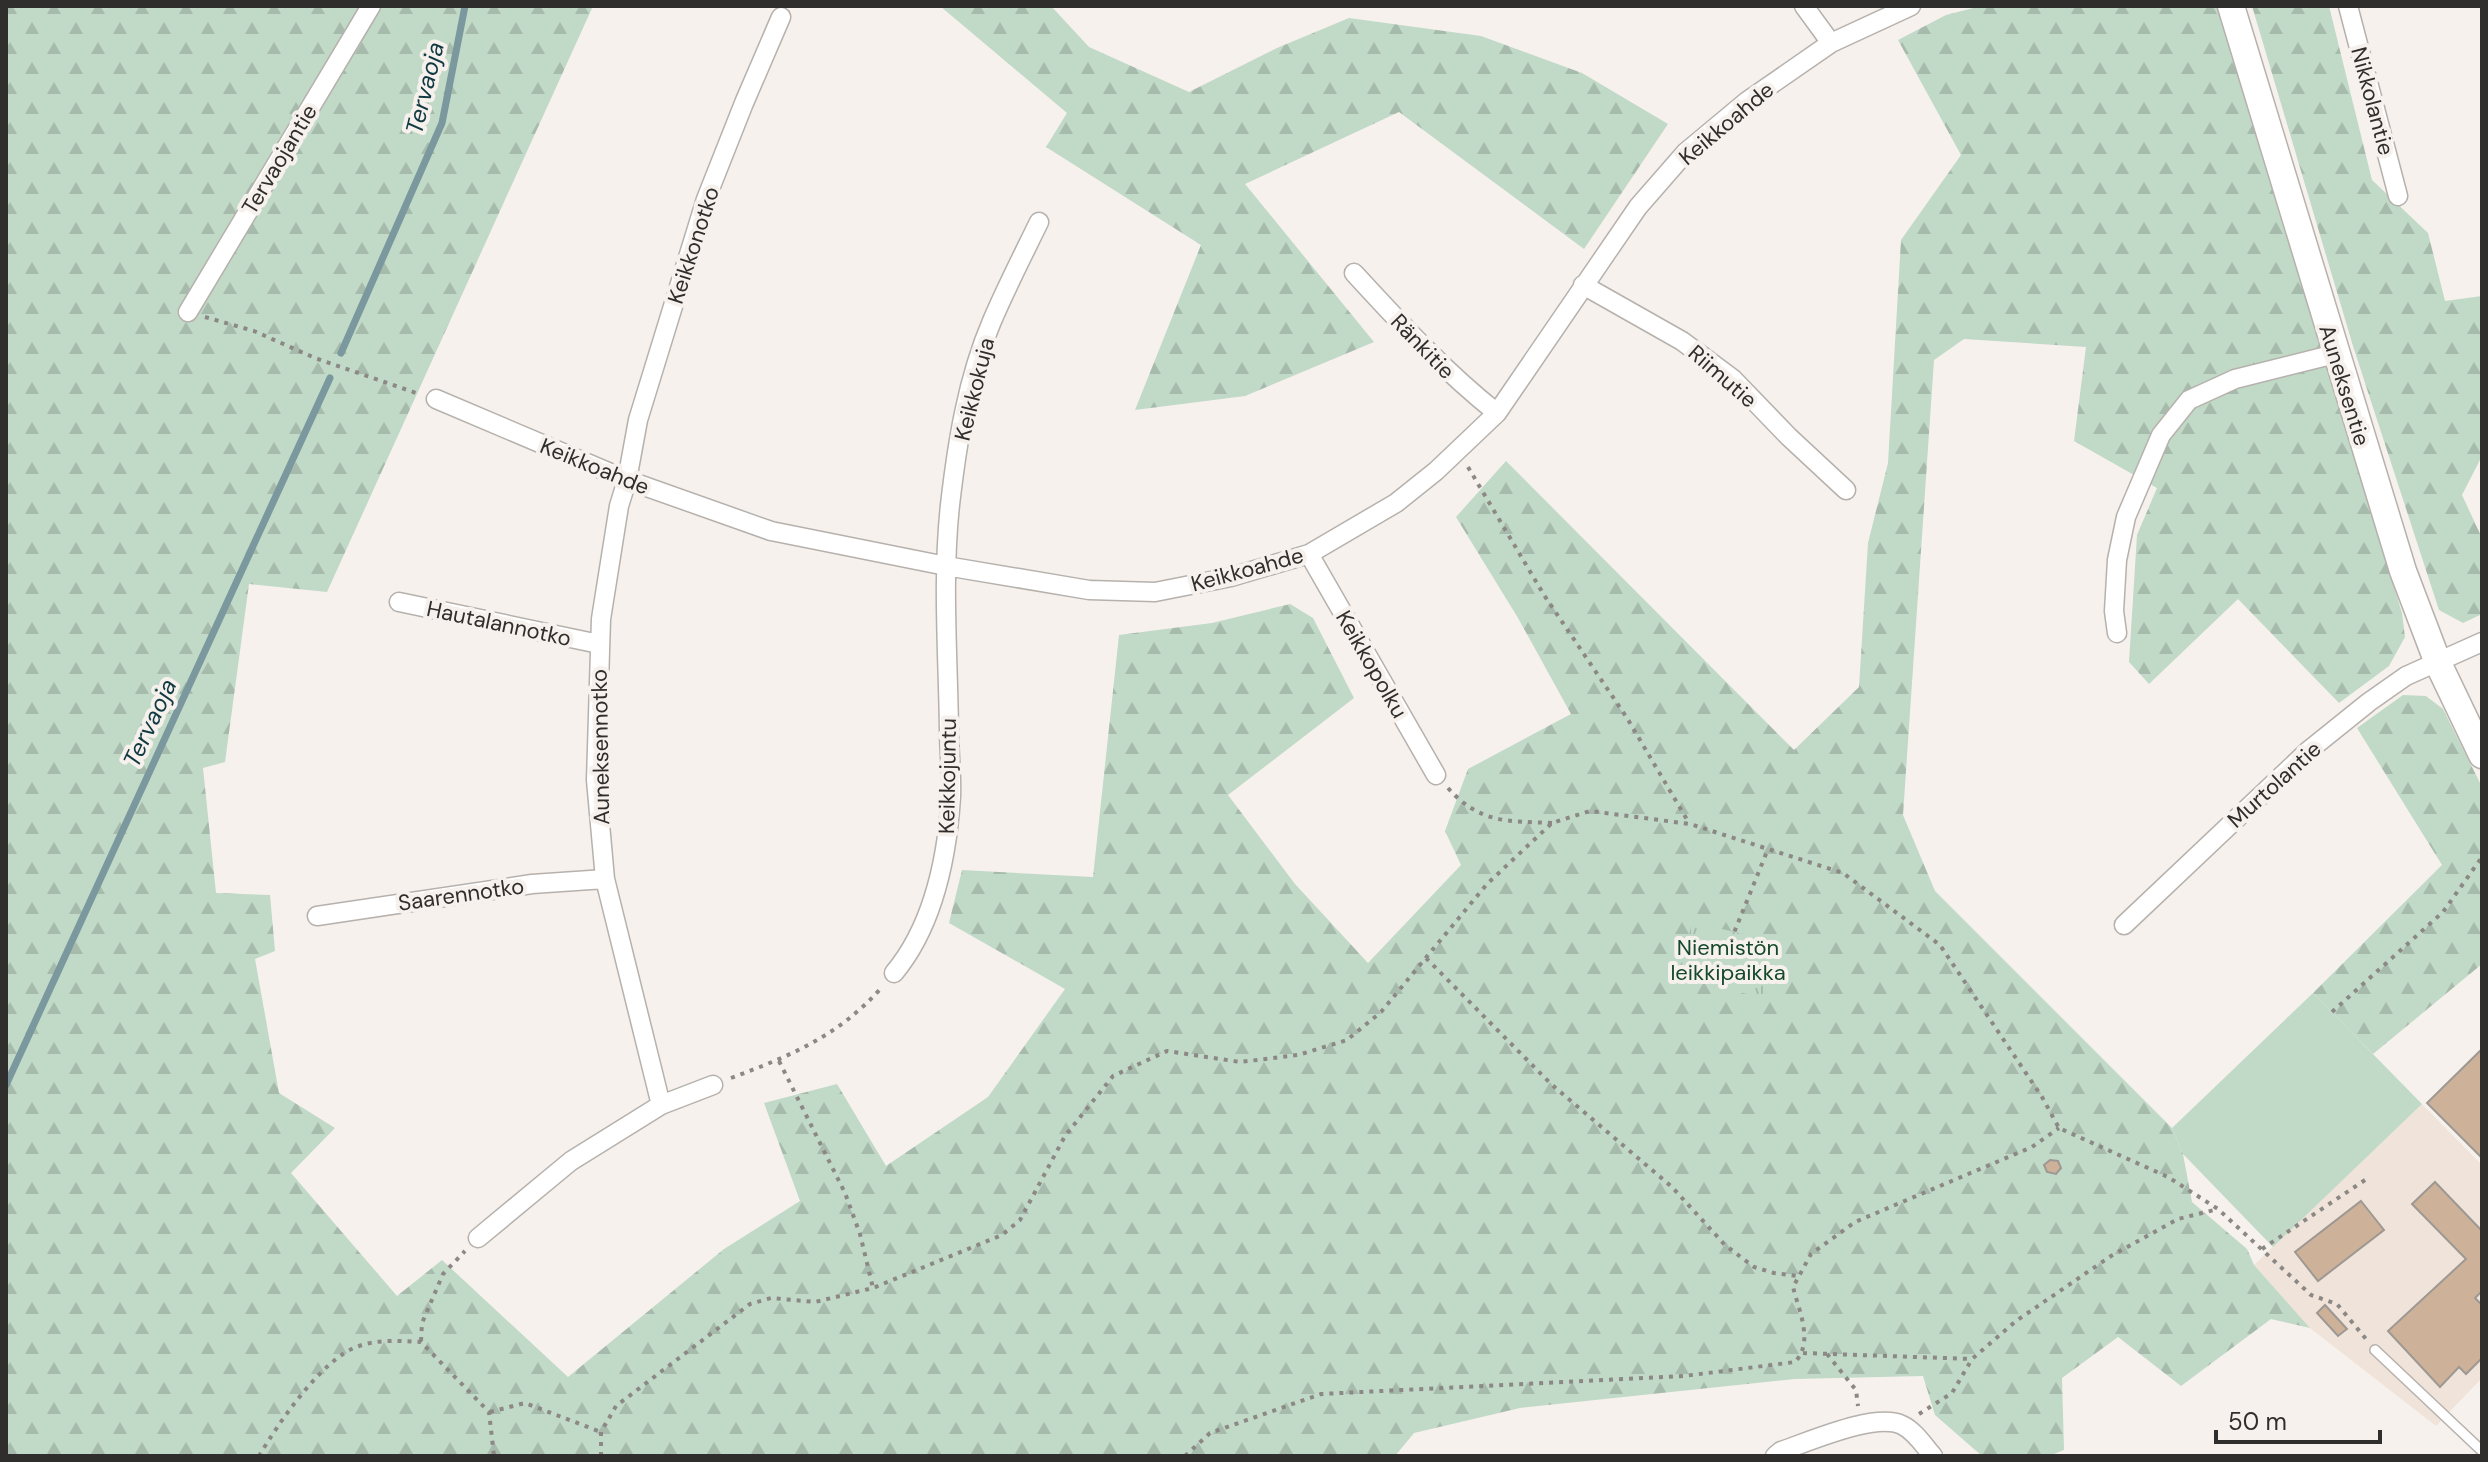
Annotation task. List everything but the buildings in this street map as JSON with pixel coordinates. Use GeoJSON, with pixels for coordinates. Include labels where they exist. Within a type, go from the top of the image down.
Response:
{"type":"FeatureCollection","features":[{"type":"Feature","properties":{"kind":"street","name":"Tervaojantie"},"geometry":{"type":"LineString","coordinates":[[188,312],[371,6]]}},
{"type":"Feature","properties":{"kind":"street"},"geometry":{"type":"LineString","coordinates":[[1804,6],[1831,43]]}},
{"type":"Feature","properties":{"kind":"street","name":"Keikkoahde"},"geometry":{"type":"LineString","coordinates":[[436,399],[627,480],[771,531],[946,566],[1089,590],[1155,592],[1231,577],[1309,554],[1396,503],[1459,451],[1497,413],[1638,207],[1686,152],[1746,102],[1831,43],[1911,6]]}},
{"type":"Feature","properties":{"kind":"street","name":"Auneksentie"},"geometry":{"type":"LineString","coordinates":[[2231,6],[2403,571],[2438,663],[2482,755]]}},
{"type":"Feature","properties":{"kind":"street","name":"Nikkolantie"},"geometry":{"type":"LineString","coordinates":[[2348,6],[2398,196]]}},
{"type":"Feature","properties":{"kind":"street","name":"Keikkonotko"},"geometry":{"type":"LineString","coordinates":[[627,480],[638,420],[706,199],[781,17]]}},
{"type":"Feature","properties":{"kind":"street","name":"Keikkokuja"},"geometry":{"type":"LineString","coordinates":[[946,566],[950,506],[964,412],[991,324],[1039,222]]}},
{"type":"Feature","properties":{"kind":"street","name":"Ränkitie"},"geometry":{"type":"LineString","coordinates":[[1354,273],[1417,342],[1459,383],[1497,413]]}},
{"type":"Feature","properties":{"kind":"street","name":"Riimutie"},"geometry":{"type":"LineString","coordinates":[[1583,285],[1682,341],[1733,379],[1846,490]]}},
{"type":"Feature","properties":{"kind":"street"},"geometry":{"type":"LineString","coordinates":[[2117,633],[2114,611],[2117,560],[2126,517],[2161,435],[2189,400],[2235,379],[2335,354]]}},
{"type":"Feature","properties":{"kind":"street","name":"Auneksennotko"},"geometry":{"type":"LineString","coordinates":[[627,480],[619,506],[599,644],[596,780],[605,879],[661,1105]]}},
{"type":"Feature","properties":{"kind":"street","name":"Keikkopolku"},"geometry":{"type":"LineString","coordinates":[[1309,554],[1436,775]]}},
{"type":"Feature","properties":{"kind":"street","name":"Keikkojuntu"},"geometry":{"type":"LineString","coordinates":[[894,973],[909,955],[923,925],[939,881],[946,844],[951,795],[946,566]]}},
{"type":"Feature","properties":{"kind":"street","name":"Hautalannotko"},"geometry":{"type":"LineString","coordinates":[[399,602],[599,644]]}},
{"type":"Feature","properties":{"kind":"street","name":"Murtolantie"},"geometry":{"type":"LineString","coordinates":[[2124,925],[2308,751],[2406,676],[2482,642]]}},
{"type":"Feature","properties":{"kind":"street","name":"Saarennotko"},"geometry":{"type":"LineString","coordinates":[[317,916],[532,884],[605,879]]}},
{"type":"Feature","properties":{"kind":"street"},"geometry":{"type":"LineString","coordinates":[[478,1238],[571,1161],[661,1105],[713,1085]]}},
{"type":"Feature","properties":{"kind":"street"},"geometry":{"type":"LineString","coordinates":[[1775,1456],[1781,1451],[1860,1424],[1901,1424],[1933,1456]]}},
{"type":"Feature","properties":{"kind":"lane"},"geometry":{"type":"LineString","coordinates":[[2375,1350],[2482,1450]]}},
{"type":"Feature","properties":{"kind":"path"},"geometry":{"type":"LineString","coordinates":[[188,312],[254,331],[315,358],[436,399]]}},
{"type":"Feature","properties":{"kind":"path"},"geometry":{"type":"LineString","coordinates":[[1459,451],[1544,595],[1627,718],[1690,824]]}},
{"type":"Feature","properties":{"kind":"path"},"geometry":{"type":"LineString","coordinates":[[1436,775],[1464,806],[1499,820],[1552,823],[1590,811],[1690,824],[1843,873],[1940,945],[2042,1097],[2059,1128],[2168,1177],[2218,1209],[2311,1295],[2337,1304],[2375,1350]]}},
{"type":"Feature","properties":{"kind":"path"},"geometry":{"type":"LineString","coordinates":[[601,1456],[601,1432],[616,1406],[750,1304],[771,1298],[815,1302],[873,1288],[1002,1235],[1020,1220],[1065,1136],[1113,1076],[1167,1051],[1240,1062],[1298,1055],[1347,1040],[1381,1012],[1487,884],[1552,823]]}},
{"type":"Feature","properties":{"kind":"path"},"geometry":{"type":"LineString","coordinates":[[1727,950],[1768,849]]}},
{"type":"Feature","properties":{"kind":"path"},"geometry":{"type":"LineString","coordinates":[[2332,1012],[2443,912],[2482,857]]}},
{"type":"Feature","properties":{"kind":"path"},"geometry":{"type":"LineString","coordinates":[[1426,958],[1551,1084],[1672,1187],[1725,1245],[1754,1267],[1798,1276]]}},
{"type":"Feature","properties":{"kind":"path"},"geometry":{"type":"LineString","coordinates":[[713,1085],[779,1061],[821,1039],[861,1011],[894,973]]}},
{"type":"Feature","properties":{"kind":"path"},"geometry":{"type":"LineString","coordinates":[[779,1061],[845,1193],[860,1234],[873,1288]]}},
{"type":"Feature","properties":{"kind":"path"},"geometry":{"type":"LineString","coordinates":[[1185,1456],[1210,1433],[1321,1394],[1684,1376],[1795,1362],[1803,1353],[1806,1343],[1793,1287],[1811,1254],[1855,1222],[2032,1147],[2059,1128]]}},
{"type":"Feature","properties":{"kind":"path"},"geometry":{"type":"LineString","coordinates":[[2262,1249],[2368,1178]]}},
{"type":"Feature","properties":{"kind":"path"},"geometry":{"type":"LineString","coordinates":[[1901,1424],[1952,1393],[1972,1359],[2016,1321],[2111,1256],[2178,1219],[2218,1209]]}},
{"type":"Feature","properties":{"kind":"path"},"geometry":{"type":"LineString","coordinates":[[421,1342],[422,1323],[443,1274],[478,1238]]}},
{"type":"Feature","properties":{"kind":"path"},"geometry":{"type":"LineString","coordinates":[[259,1456],[317,1376],[354,1347],[380,1340],[421,1342],[489,1412],[494,1456]]}},
{"type":"Feature","properties":{"kind":"path"},"geometry":{"type":"LineString","coordinates":[[1803,1353],[1972,1359]]}},
{"type":"Feature","properties":{"kind":"path"},"geometry":{"type":"LineString","coordinates":[[1827,1354],[1856,1390],[1860,1424]]}},
{"type":"Feature","properties":{"kind":"path"},"geometry":{"type":"LineString","coordinates":[[489,1412],[525,1403],[601,1432]]}},
{"type":"Feature","properties":{"kind":"shaded area"},"geometry":{"type":"Polygon","coordinates":[[[2422,1104],[2482,1165],[2482,1378],[2436,1426],[2310,1328],[2254,1265],[2422,1104]]]}},
{"type":"Feature","properties":{"kind":"green space"},"geometry":{"type":"Polygon","coordinates":[[[6,6],[593,6],[327,592],[249,584],[225,762],[203,768],[216,893],[270,895],[275,951],[255,959],[279,1093],[335,1128],[291,1173],[397,1296],[442,1260],[568,1377],[724,1249],[800,1201],[764,1103],[837,1084],[886,1166],[988,1097],[1065,989],[949,923],[962,870],[1093,877],[1119,635],[1212,623],[1290,604],[1313,618],[1354,698],[1228,795],[1295,884],[1368,963],[1461,865],[1445,831],[1468,769],[1571,714],[1518,618],[1456,517],[1506,461],[1794,750],[1859,687],[1868,543],[1888,463],[1901,240],[1961,155],[1898,40],[1946,15],[1981,6],[2217,6],[2402,613],[2405,637],[2389,666],[2339,703],[2238,599],[2149,684],[2129,662],[2137,535],[2157,488],[2074,441],[2086,347],[1964,339],[1934,360],[1903,815],[1935,891],[2172,1128],[2183,1154],[2192,1202],[2247,1249],[2254,1265],[2310,1328],[2271,1319],[2181,1386],[2118,1337],[2062,1378],[2064,1450],[2049,1456],[1982,1456],[1935,1415],[1923,1376],[1795,1379],[1520,1408],[1414,1433],[1395,1456],[6,1456],[6,6]]]}},
{"type":"Feature","properties":{"kind":"green space"},"geometry":{"type":"Polygon","coordinates":[[[940,6],[1051,6],[1089,47],[1189,92],[1277,48],[1349,18],[1481,36],[1582,73],[1668,124],[1584,249],[1399,112],[1245,184],[1374,342],[1245,396],[1135,410],[1201,245],[1046,147],[1067,113],[940,6]]]}},
{"type":"Feature","properties":{"kind":"green space"},"geometry":{"type":"Polygon","coordinates":[[[2252,6],[2329,6],[2372,180],[2428,233],[2445,301],[2482,296],[2482,456],[2462,495],[2482,538],[2482,614],[2463,623],[2439,610],[2353,346],[2252,6]]]}},
{"type":"Feature","properties":{"kind":"green space"},"geometry":{"type":"Polygon","coordinates":[[[2403,695],[2426,696],[2443,709],[2482,787],[2482,964],[2373,1054],[2313,993],[2442,865],[2357,728],[2403,695]]]}},
{"type":"Feature","properties":{"kind":"green space","name":"Niemistön leikkipaikka"},"geometry":{"type":"Polygon","coordinates":[[[1692,922],[1777,942],[1764,998],[1679,978],[1692,922]]]}},
{"type":"Feature","properties":{"kind":"green space"},"geometry":{"type":"Polygon","coordinates":[[[2313,993],[2422,1104],[2273,1247],[2183,1154],[2172,1128],[2313,993]]]}},
{"type":"Feature","properties":{"kind":"waterway","name":"Tervaoja"},"geometry":{"type":"LineString","coordinates":[[341,353],[442,123],[465,6]]}},
{"type":"Feature","properties":{"kind":"waterway","name":"Tervaoja"},"geometry":{"type":"LineString","coordinates":[[6,1085],[330,378]]}}]}
